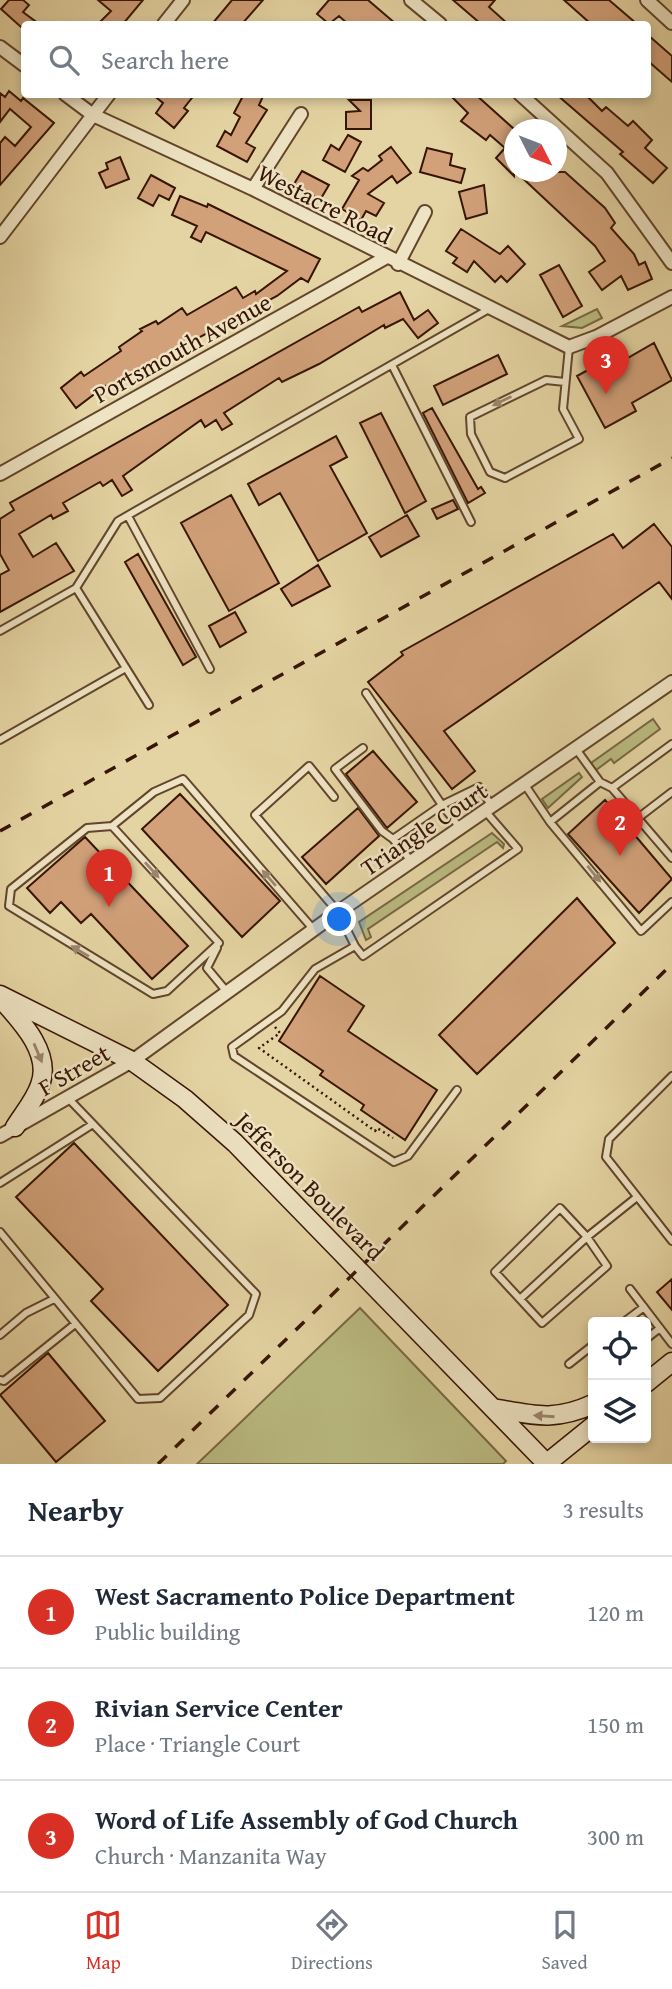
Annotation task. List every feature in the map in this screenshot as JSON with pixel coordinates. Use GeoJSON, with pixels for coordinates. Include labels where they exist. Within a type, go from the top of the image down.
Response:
{"type":"FeatureCollection","features":[{"type":"Feature","properties":{"kind":"main road","name":"Jefferson Boulevard"},"geometry":{"type":"LineString","coordinates":[[0,996],[132,1061],[185,1099],[235,1143],[546,1464]]}},
{"type":"Feature","properties":{"kind":"main road"},"geometry":{"type":"LineString","coordinates":[[0,996],[25,1025],[42,1060],[44,1072],[40,1087],[8,1132]]}},
{"type":"Feature","properties":{"kind":"main road"},"geometry":{"type":"LineString","coordinates":[[651,1377],[672,1362]]}},
{"type":"Feature","properties":{"kind":"main road"},"geometry":{"type":"LineString","coordinates":[[493,1408],[547,1418],[588,1406]]}},
{"type":"Feature","properties":{"kind":"main road"},"geometry":{"type":"LineString","coordinates":[[546,1464],[588,1430]]}},
{"type":"Feature","properties":{"kind":"street"},"geometry":{"type":"LineString","coordinates":[[166,21],[183,0]]}},
{"type":"Feature","properties":{"kind":"street"},"geometry":{"type":"LineString","coordinates":[[411,0],[436,21]]}},
{"type":"Feature","properties":{"kind":"street"},"geometry":{"type":"LineString","coordinates":[[647,0],[672,23]]}},
{"type":"Feature","properties":{"kind":"street"},"geometry":{"type":"LineString","coordinates":[[0,47],[21,63]]}},
{"type":"Feature","properties":{"kind":"street","name":"Westacre Road"},"geometry":{"type":"LineString","coordinates":[[70,98],[93,115],[253,189],[385,258],[569,347]]}},
{"type":"Feature","properties":{"kind":"street"},"geometry":{"type":"LineString","coordinates":[[0,237],[106,98]]}},
{"type":"Feature","properties":{"kind":"street"},"geometry":{"type":"LineString","coordinates":[[524,98],[607,173],[672,263]]}},
{"type":"Feature","properties":{"kind":"street"},"geometry":{"type":"LineString","coordinates":[[253,189],[301,114]]}},
{"type":"Feature","properties":{"kind":"street"},"geometry":{"type":"LineString","coordinates":[[398,264],[425,212]]}},
{"type":"Feature","properties":{"kind":"street","name":"Portsmouth Avenue"},"geometry":{"type":"LineString","coordinates":[[0,474],[385,258]]}},
{"type":"Feature","properties":{"kind":"street"},"geometry":{"type":"LineString","coordinates":[[569,347],[596,337],[672,297]]}},
{"type":"Feature","properties":{"kind":"street","name":"Triangle Court"},"geometry":{"type":"LineString","coordinates":[[132,1061],[338,912],[461,830],[672,682]]}},
{"type":"Feature","properties":{"kind":"street","name":"F Street"},"geometry":{"type":"LineString","coordinates":[[8,1132],[132,1061]]}},
{"type":"Feature","properties":{"kind":"lane"},"geometry":{"type":"LineString","coordinates":[[0,631],[76,587],[118,521],[489,309]]}},
{"type":"Feature","properties":{"kind":"lane"},"geometry":{"type":"LineString","coordinates":[[565,382],[546,380],[470,417],[471,434],[490,472],[505,478],[579,439],[563,409],[569,347]]}},
{"type":"Feature","properties":{"kind":"lane"},"geometry":{"type":"LineString","coordinates":[[392,365],[471,522]]}},
{"type":"Feature","properties":{"kind":"lane"},"geometry":{"type":"LineString","coordinates":[[128,516],[210,668]]}},
{"type":"Feature","properties":{"kind":"lane"},"geometry":{"type":"LineString","coordinates":[[76,587],[149,705]]}},
{"type":"Feature","properties":{"kind":"lane"},"geometry":{"type":"LineString","coordinates":[[0,740],[126,668]]}},
{"type":"Feature","properties":{"kind":"lane"},"geometry":{"type":"LineString","coordinates":[[366,693],[461,830]]}},
{"type":"Feature","properties":{"kind":"lane"},"geometry":{"type":"LineString","coordinates":[[612,788],[672,744]]}},
{"type":"Feature","properties":{"kind":"lane"},"geometry":{"type":"LineString","coordinates":[[363,748],[335,769],[383,831],[413,862]]}},
{"type":"Feature","properties":{"kind":"lane"},"geometry":{"type":"LineString","coordinates":[[576,749],[600,782],[612,788],[672,858]]}},
{"type":"Feature","properties":{"kind":"lane"},"geometry":{"type":"LineString","coordinates":[[334,797],[309,766],[255,815],[338,912],[363,956],[518,849],[489,810],[479,787],[442,805],[393,839]]}},
{"type":"Feature","properties":{"kind":"lane"},"geometry":{"type":"LineString","coordinates":[[219,943],[167,991],[153,994],[13,910],[7,901],[11,889],[87,828],[112,826],[154,792],[183,779],[314,930]]}},
{"type":"Feature","properties":{"kind":"lane"},"geometry":{"type":"LineString","coordinates":[[550,822],[600,782]]}},
{"type":"Feature","properties":{"kind":"lane"},"geometry":{"type":"LineString","coordinates":[[525,785],[550,822],[641,931],[672,902]]}},
{"type":"Feature","properties":{"kind":"lane"},"geometry":{"type":"LineString","coordinates":[[638,818],[672,792]]}},
{"type":"Feature","properties":{"kind":"lane"},"geometry":{"type":"LineString","coordinates":[[112,826],[219,943]]}},
{"type":"Feature","properties":{"kind":"lane"},"geometry":{"type":"LineString","coordinates":[[219,943],[207,968],[227,992]]}},
{"type":"Feature","properties":{"kind":"lane"},"geometry":{"type":"LineString","coordinates":[[355,946],[315,969],[282,1011],[232,1047],[234,1056],[394,1162],[408,1156],[457,1090]]}},
{"type":"Feature","properties":{"kind":"lane"},"geometry":{"type":"LineString","coordinates":[[672,1076],[609,1139],[606,1157],[672,1241]]}},
{"type":"Feature","properties":{"kind":"lane"},"geometry":{"type":"LineString","coordinates":[[0,1232],[138,1399],[160,1398],[249,1315],[256,1294],[68,1098]]}},
{"type":"Feature","properties":{"kind":"lane"},"geometry":{"type":"LineString","coordinates":[[0,1183],[93,1124]]}},
{"type":"Feature","properties":{"kind":"lane"},"geometry":{"type":"LineString","coordinates":[[520,1299],[587,1237],[637,1197]]}},
{"type":"Feature","properties":{"kind":"lane"},"geometry":{"type":"LineString","coordinates":[[560,1208],[587,1237],[607,1266],[541,1323],[495,1272],[560,1208]]}},
{"type":"Feature","properties":{"kind":"lane"},"geometry":{"type":"LineString","coordinates":[[630,1289],[672,1345]]}},
{"type":"Feature","properties":{"kind":"lane"},"geometry":{"type":"LineString","coordinates":[[0,1335],[26,1313],[54,1299]]}},
{"type":"Feature","properties":{"kind":"lane"},"geometry":{"type":"LineString","coordinates":[[636,1317],[644,1307]]}},
{"type":"Feature","properties":{"kind":"lane"},"geometry":{"type":"LineString","coordinates":[[0,1380],[4,1381],[75,1324]]}},
{"type":"Feature","properties":{"kind":"lane"},"geometry":{"type":"LineString","coordinates":[[651,1334],[660,1328]]}},
{"type":"Feature","properties":{"kind":"lane"},"geometry":{"type":"LineString","coordinates":[[569,1364],[588,1349]]}},
{"type":"Feature","properties":{"kind":"path"},"geometry":{"type":"LineString","coordinates":[[283,1020],[274,1027],[280,1033],[259,1048],[375,1131],[377,1128],[393,1138]]}},
{"type":"Feature","properties":{"kind":"green space"},"geometry":{"type":"Polygon","coordinates":[[[597,309],[602,318],[582,328],[562,326],[597,309]]]}},
{"type":"Feature","properties":{"kind":"green space"},"geometry":{"type":"Polygon","coordinates":[[[653,719],[660,729],[614,763],[611,759],[596,770],[591,763],[653,719]]]}},
{"type":"Feature","properties":{"kind":"green space"},"geometry":{"type":"Polygon","coordinates":[[[579,773],[582,777],[548,808],[542,799],[579,773]]]}},
{"type":"Feature","properties":{"kind":"green space"},"geometry":{"type":"Polygon","coordinates":[[[492,833],[504,844],[503,848],[497,842],[368,929],[371,937],[366,940],[359,922],[492,833]]]}},
{"type":"Feature","properties":{"kind":"green space"},"geometry":{"type":"Polygon","coordinates":[[[360,1308],[506,1461],[503,1464],[197,1464],[360,1308]]]}},
{"type":"Feature","properties":{"kind":"building"},"geometry":{"type":"Polygon","coordinates":[[[9,0],[23,0],[29,5],[23,12],[35,21],[21,21],[21,27],[1,9],[9,0]]]}},
{"type":"Feature","properties":{"kind":"building"},"geometry":{"type":"Polygon","coordinates":[[[98,0],[143,0],[126,21],[101,21],[111,11],[98,0]]]}},
{"type":"Feature","properties":{"kind":"building"},"geometry":{"type":"Polygon","coordinates":[[[232,0],[263,0],[245,21],[214,21],[232,0]]]}},
{"type":"Feature","properties":{"kind":"building"},"geometry":{"type":"Polygon","coordinates":[[[329,0],[368,0],[392,21],[345,21],[339,16],[333,21],[325,21],[317,14],[329,0]]]}},
{"type":"Feature","properties":{"kind":"building"},"geometry":{"type":"Polygon","coordinates":[[[453,0],[495,0],[489,7],[505,21],[478,21],[453,0]]]}},
{"type":"Feature","properties":{"kind":"building"},"geometry":{"type":"Polygon","coordinates":[[[564,0],[609,0],[634,21],[588,21],[564,0]]]}},
{"type":"Feature","properties":{"kind":"building"},"geometry":{"type":"Polygon","coordinates":[[[651,38],[672,56],[672,82],[651,64],[651,38]]]}},
{"type":"Feature","properties":{"kind":"building"},"geometry":{"type":"Polygon","coordinates":[[[9,91],[21,101],[23,98],[54,123],[0,185],[0,143],[5,137],[15,146],[31,127],[10,109],[0,122],[0,93],[5,97],[9,91]]]}},
{"type":"Feature","properties":{"kind":"building"},"geometry":{"type":"Polygon","coordinates":[[[157,98],[192,98],[184,108],[188,111],[174,128],[156,113],[163,103],[157,98]]]}},
{"type":"Feature","properties":{"kind":"building"},"geometry":{"type":"Polygon","coordinates":[[[242,98],[262,98],[259,105],[267,110],[246,143],[255,148],[247,162],[217,146],[225,131],[231,135],[240,117],[234,113],[242,98]]]}},
{"type":"Feature","properties":{"kind":"building"},"geometry":{"type":"Polygon","coordinates":[[[453,98],[479,98],[504,120],[504,147],[490,135],[486,140],[461,121],[468,113],[453,98]]]}},
{"type":"Feature","properties":{"kind":"building"},"geometry":{"type":"Polygon","coordinates":[[[561,98],[589,98],[602,111],[606,107],[628,126],[633,121],[652,140],[645,148],[667,168],[653,183],[620,154],[623,152],[561,98]]]}},
{"type":"Feature","properties":{"kind":"building"},"geometry":{"type":"Polygon","coordinates":[[[349,100],[371,100],[371,129],[346,129],[346,112],[360,111],[349,100]]]}},
{"type":"Feature","properties":{"kind":"building"},"geometry":{"type":"Polygon","coordinates":[[[348,135],[361,142],[345,172],[323,160],[331,145],[339,150],[348,135]]]}},
{"type":"Feature","properties":{"kind":"building"},"geometry":{"type":"Polygon","coordinates":[[[391,147],[411,173],[397,183],[392,176],[368,194],[384,203],[376,216],[366,211],[361,220],[342,209],[359,180],[352,176],[363,168],[368,171],[382,160],[379,156],[391,147]]]}},
{"type":"Feature","properties":{"kind":"building"},"geometry":{"type":"Polygon","coordinates":[[[427,148],[452,154],[450,165],[465,169],[461,183],[420,172],[427,148]]]}},
{"type":"Feature","properties":{"kind":"building"},"geometry":{"type":"Polygon","coordinates":[[[504,149],[504,166],[496,158],[504,149]]]}},
{"type":"Feature","properties":{"kind":"building"},"geometry":{"type":"Polygon","coordinates":[[[120,157],[129,179],[106,188],[99,173],[108,169],[106,163],[120,157]]]}},
{"type":"Feature","properties":{"kind":"building"},"geometry":{"type":"Polygon","coordinates":[[[302,171],[329,185],[320,200],[294,184],[302,171]]]}},
{"type":"Feature","properties":{"kind":"building"},"geometry":{"type":"Polygon","coordinates":[[[567,174],[605,208],[615,223],[611,228],[634,254],[639,265],[645,262],[652,279],[628,290],[621,276],[602,290],[589,272],[605,261],[595,246],[527,182],[567,182],[567,174]]]}},
{"type":"Feature","properties":{"kind":"building"},"geometry":{"type":"Polygon","coordinates":[[[151,175],[175,188],[169,200],[159,195],[153,206],[138,198],[151,175]]]}},
{"type":"Feature","properties":{"kind":"building"},"geometry":{"type":"Polygon","coordinates":[[[484,185],[487,213],[466,219],[459,192],[484,185]]]}},
{"type":"Feature","properties":{"kind":"building"},"geometry":{"type":"Polygon","coordinates":[[[180,196],[207,207],[208,204],[320,259],[308,282],[301,278],[277,296],[151,363],[128,379],[107,390],[105,386],[76,408],[61,388],[81,372],[84,376],[121,351],[119,347],[142,331],[140,329],[156,321],[158,324],[182,308],[187,315],[236,287],[243,298],[255,291],[256,294],[287,271],[206,232],[201,242],[191,237],[197,226],[172,215],[180,196]]]}},
{"type":"Feature","properties":{"kind":"building"},"geometry":{"type":"Polygon","coordinates":[[[461,229],[500,254],[508,246],[525,264],[507,282],[501,276],[495,282],[474,261],[467,272],[453,263],[457,258],[446,251],[461,229]]]}},
{"type":"Feature","properties":{"kind":"building"},"geometry":{"type":"Polygon","coordinates":[[[559,265],[582,306],[563,317],[540,275],[559,265]]]}},
{"type":"Feature","properties":{"kind":"building"},"geometry":{"type":"Polygon","coordinates":[[[400,292],[414,320],[428,310],[438,323],[418,338],[403,319],[385,328],[384,325],[319,364],[282,382],[279,378],[224,413],[232,424],[222,430],[216,420],[205,427],[201,420],[123,476],[132,490],[122,496],[112,480],[103,486],[100,482],[63,503],[68,511],[53,519],[51,515],[19,534],[33,557],[56,543],[74,571],[0,612],[0,575],[9,570],[0,554],[0,519],[14,510],[10,503],[359,307],[362,312],[400,292]]]}},
{"type":"Feature","properties":{"kind":"building"},"geometry":{"type":"Polygon","coordinates":[[[654,343],[672,380],[632,403],[636,411],[605,428],[577,376],[608,359],[612,367],[654,343]]]}},
{"type":"Feature","properties":{"kind":"building"},"geometry":{"type":"Polygon","coordinates":[[[498,355],[507,374],[443,405],[434,386],[498,355]]]}},
{"type":"Feature","properties":{"kind":"building"},"geometry":{"type":"Polygon","coordinates":[[[432,408],[478,489],[481,487],[485,493],[468,503],[423,413],[432,408]]]}},
{"type":"Feature","properties":{"kind":"building"},"geometry":{"type":"Polygon","coordinates":[[[381,413],[426,501],[405,513],[360,423],[381,413]]]}},
{"type":"Feature","properties":{"kind":"building"},"geometry":{"type":"Polygon","coordinates":[[[336,436],[347,457],[330,466],[367,533],[318,561],[280,493],[259,505],[248,484],[336,436]]]}},
{"type":"Feature","properties":{"kind":"building"},"geometry":{"type":"Polygon","coordinates":[[[231,495],[279,583],[229,611],[181,523],[231,495]]]}},
{"type":"Feature","properties":{"kind":"building"},"geometry":{"type":"Polygon","coordinates":[[[453,500],[458,509],[437,519],[432,509],[453,500]]]}},
{"type":"Feature","properties":{"kind":"building"},"geometry":{"type":"Polygon","coordinates":[[[407,515],[419,536],[381,557],[369,537],[407,515]]]}},
{"type":"Feature","properties":{"kind":"building"},"geometry":{"type":"Polygon","coordinates":[[[654,524],[672,547],[672,599],[659,582],[444,731],[475,771],[452,789],[368,682],[403,655],[401,652],[613,534],[623,548],[654,524]]]}},
{"type":"Feature","properties":{"kind":"building"},"geometry":{"type":"Polygon","coordinates":[[[138,554],[196,657],[183,665],[125,562],[138,554]]]}},
{"type":"Feature","properties":{"kind":"building"},"geometry":{"type":"Polygon","coordinates":[[[318,565],[330,586],[292,606],[281,589],[318,565]]]}},
{"type":"Feature","properties":{"kind":"building"},"geometry":{"type":"Polygon","coordinates":[[[235,612],[246,632],[220,647],[209,626],[235,612]]]}},
{"type":"Feature","properties":{"kind":"building"},"geometry":{"type":"Polygon","coordinates":[[[373,751],[417,802],[387,828],[346,774],[373,751]]]}},
{"type":"Feature","properties":{"kind":"building"},"geometry":{"type":"Polygon","coordinates":[[[180,794],[280,901],[242,937],[142,829],[180,794]]]}},
{"type":"Feature","properties":{"kind":"building"},"geometry":{"type":"Polygon","coordinates":[[[605,800],[672,879],[639,913],[568,834],[605,800]]]}},
{"type":"Feature","properties":{"kind":"building"},"geometry":{"type":"Polygon","coordinates":[[[358,808],[379,836],[326,884],[302,857],[358,808]]]}},
{"type":"Feature","properties":{"kind":"building"},"geometry":{"type":"Polygon","coordinates":[[[85,837],[188,946],[152,979],[91,914],[81,923],[61,902],[50,913],[27,888],[85,837]]]}},
{"type":"Feature","properties":{"kind":"building"},"geometry":{"type":"Polygon","coordinates":[[[577,898],[615,943],[477,1074],[439,1035],[577,898]]]}},
{"type":"Feature","properties":{"kind":"building"},"geometry":{"type":"Polygon","coordinates":[[[320,976],[364,1006],[348,1031],[437,1090],[405,1140],[361,1110],[364,1105],[320,1075],[323,1071],[279,1041],[320,976]]]}},
{"type":"Feature","properties":{"kind":"building"},"geometry":{"type":"Polygon","coordinates":[[[74,1143],[228,1305],[158,1371],[91,1301],[103,1289],[16,1197],[74,1143]]]}},
{"type":"Feature","properties":{"kind":"building"},"geometry":{"type":"Polygon","coordinates":[[[672,1279],[672,1310],[657,1292],[672,1279]]]}},
{"type":"Feature","properties":{"kind":"building"},"geometry":{"type":"Polygon","coordinates":[[[48,1353],[105,1421],[56,1462],[0,1395],[48,1353]]]}},
{"type":"Feature","properties":{"kind":"railway"},"geometry":{"type":"LineString","coordinates":[[0,831],[672,458]]}},
{"type":"Feature","properties":{"kind":"railway"},"geometry":{"type":"LineString","coordinates":[[158,1464],[672,964]]}},
{"type":"Feature","properties":{"kind":"place","name":"Word of Life Assembly of God Church"},"geometry":{"type":"Point","coordinates":[606,394]}},
{"type":"Feature","properties":{"kind":"place","name":"Rivian Service Center"},"geometry":{"type":"Point","coordinates":[620,856]}},
{"type":"Feature","properties":{"kind":"place","name":"West Sacramento Police Department"},"geometry":{"type":"Point","coordinates":[109,907]}}]}
